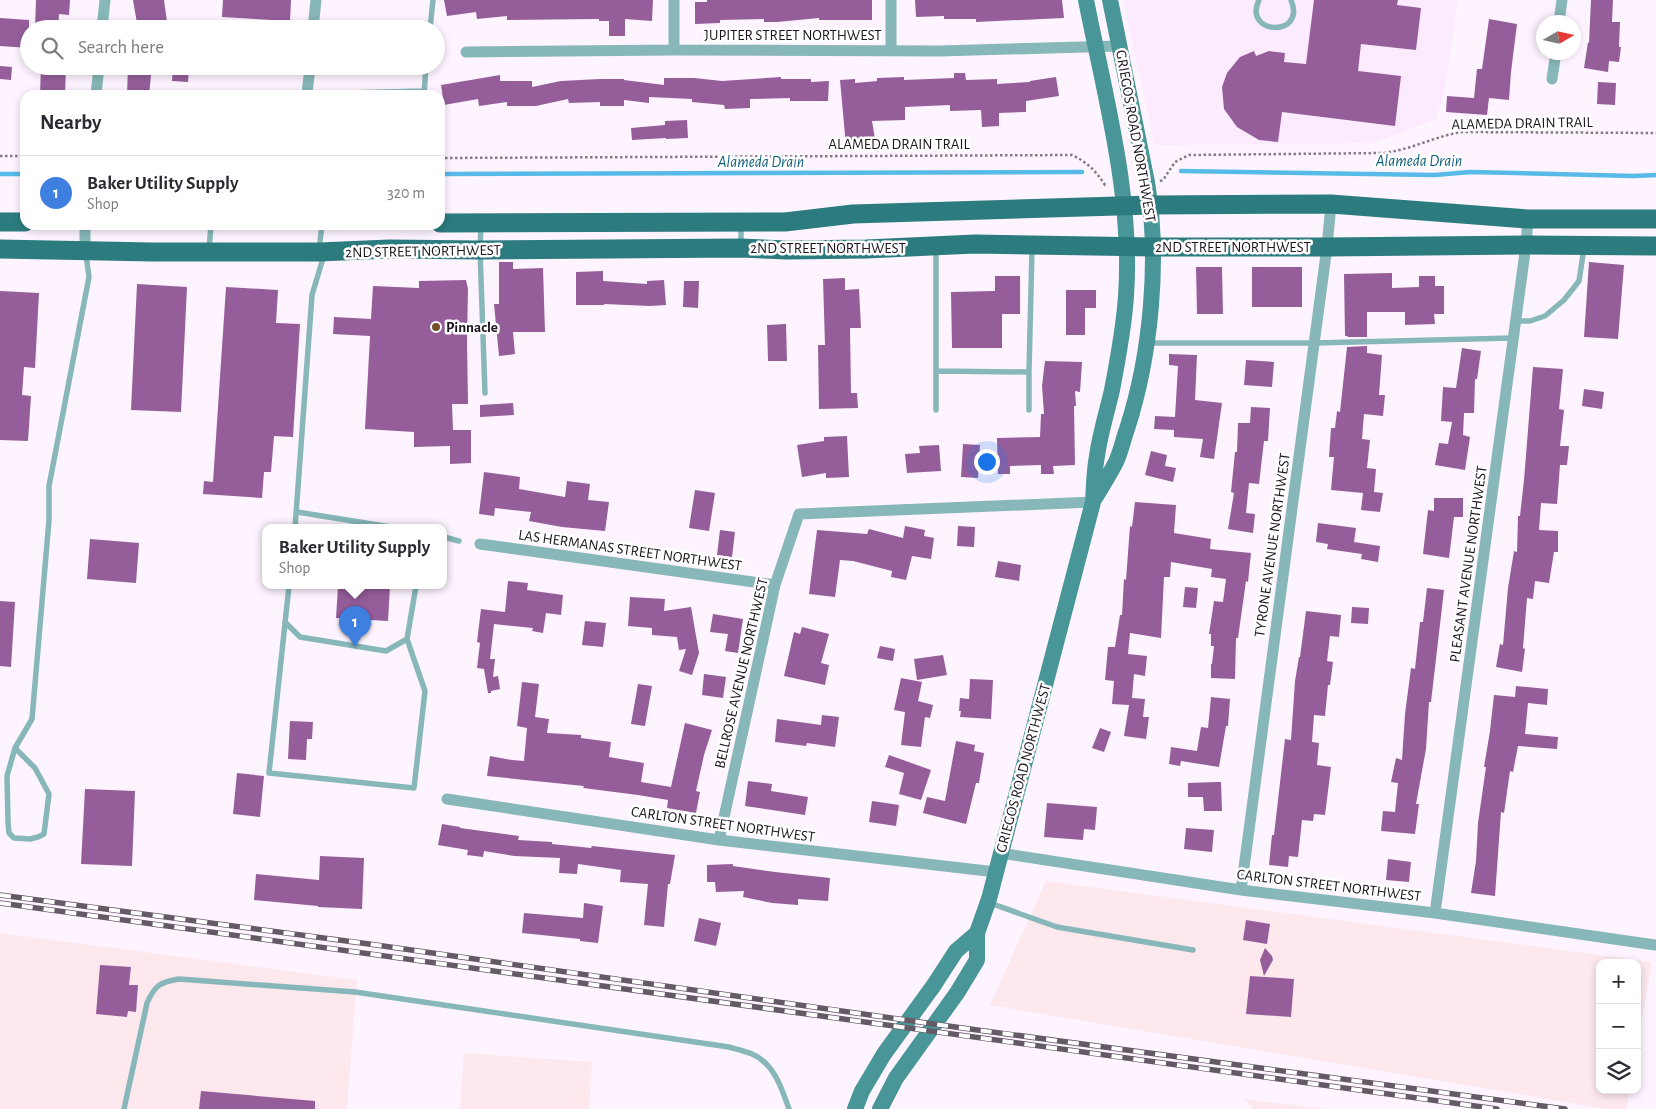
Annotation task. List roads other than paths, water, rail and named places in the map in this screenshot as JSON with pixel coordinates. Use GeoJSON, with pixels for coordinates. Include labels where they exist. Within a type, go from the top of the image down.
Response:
{"type":"FeatureCollection","features":[{"type":"Feature","properties":{"kind":"main road","name":"GRIEGOS ROAD NORTHWEST"},"geometry":{"type":"LineString","coordinates":[[880,1109],[896,1078],[957,993],[977,960],[978,934],[988,903],[1093,502],[1097,457],[1112,389],[1126,296],[1126,246],[1124,206],[1115,140],[1086,0]]}},
{"type":"Feature","properties":{"kind":"main road","name":"GRIEGOS ROAD NORTHWEST"},"geometry":{"type":"LineString","coordinates":[[1093,502],[1116,462],[1134,406],[1146,343],[1153,247],[1151,205],[1110,0]]}},
{"type":"Feature","properties":{"kind":"main road","name":"2ND STREET NORTHWEST"},"geometry":{"type":"LineString","coordinates":[[445,223],[785,222],[853,214],[1151,205],[1331,204],[1528,219],[1656,219]]}},
{"type":"Feature","properties":{"kind":"main road"},"geometry":{"type":"LineString","coordinates":[[0,222],[20,222]]}},
{"type":"Feature","properties":{"kind":"main road","name":"2ND STREET NORTHWEST"},"geometry":{"type":"LineString","coordinates":[[0,249],[322,252],[389,249],[741,248],[806,250],[975,244],[1153,247],[1656,246]]}},
{"type":"Feature","properties":{"kind":"main road"},"geometry":{"type":"LineString","coordinates":[[855,1109],[862,1091],[884,1054],[956,951],[978,934]]}},
{"type":"Feature","properties":{"kind":"street"},"geometry":{"type":"LineString","coordinates":[[103,20],[105,0]]}},
{"type":"Feature","properties":{"kind":"street"},"geometry":{"type":"LineString","coordinates":[[314,20],[316,0]]}},
{"type":"Feature","properties":{"kind":"street"},"geometry":{"type":"LineString","coordinates":[[674,0],[674,50]]}},
{"type":"Feature","properties":{"kind":"street"},"geometry":{"type":"LineString","coordinates":[[891,0],[891,50]]}},
{"type":"Feature","properties":{"kind":"street"},"geometry":{"type":"LineString","coordinates":[[1560,15],[1562,0]]}},
{"type":"Feature","properties":{"kind":"street","name":"JUPITER STREET NORTHWEST"},"geometry":{"type":"LineString","coordinates":[[466,52],[891,50],[1120,46]]}},
{"type":"Feature","properties":{"kind":"street"},"geometry":{"type":"LineString","coordinates":[[1552,79],[1555,60]]}},
{"type":"Feature","properties":{"kind":"street"},"geometry":{"type":"LineString","coordinates":[[97,90],[98,75]]}},
{"type":"Feature","properties":{"kind":"street"},"geometry":{"type":"LineString","coordinates":[[307,90],[309,75]]}},
{"type":"Feature","properties":{"kind":"street","name":"TYRONE AVENUE NORTHWEST"},"geometry":{"type":"LineString","coordinates":[[1241,890],[1331,204]]}},
{"type":"Feature","properties":{"kind":"street","name":"PLEASANT AVENUE NORTHWEST"},"geometry":{"type":"LineString","coordinates":[[1435,913],[1514,338],[1528,219]]}},
{"type":"Feature","properties":{"kind":"street"},"geometry":{"type":"LineString","coordinates":[[85,230],[85,250]]}},
{"type":"Feature","properties":{"kind":"street","name":"BELLROSE AVENUE NORTHWEST"},"geometry":{"type":"LineString","coordinates":[[718,840],[776,586],[799,514],[1093,502]]}},
{"type":"Feature","properties":{"kind":"street","name":"LAS HERMANAS STREET NORTHWEST"},"geometry":{"type":"LineString","coordinates":[[480,544],[776,586]]}},
{"type":"Feature","properties":{"kind":"street","name":"CARLTON STREET NORTHWEST"},"geometry":{"type":"LineString","coordinates":[[448,799],[718,840],[996,872]]}},
{"type":"Feature","properties":{"kind":"street","name":"CARLTON STREET NORTHWEST"},"geometry":{"type":"LineString","coordinates":[[1000,853],[1241,890],[1435,913],[1656,945]]}},
{"type":"Feature","properties":{"kind":"lane"},"geometry":{"type":"LineString","coordinates":[[431,20],[433,0]]}},
{"type":"Feature","properties":{"kind":"lane"},"geometry":{"type":"LineString","coordinates":[[1259,0],[1256,8],[1258,17],[1263,24],[1271,28],[1279,28],[1286,25],[1292,19],[1294,8],[1291,0]]}},
{"type":"Feature","properties":{"kind":"lane"},"geometry":{"type":"LineString","coordinates":[[424,90],[425,75]]}},
{"type":"Feature","properties":{"kind":"lane"},"geometry":{"type":"LineString","coordinates":[[481,222],[480,250],[485,393]]}},
{"type":"Feature","properties":{"kind":"lane"},"geometry":{"type":"LineString","coordinates":[[741,222],[741,248]]}},
{"type":"Feature","properties":{"kind":"lane"},"geometry":{"type":"LineString","coordinates":[[208,252],[210,230]]}},
{"type":"Feature","properties":{"kind":"lane"},"geometry":{"type":"LineString","coordinates":[[296,524],[312,295],[322,252],[322,230]]}},
{"type":"Feature","properties":{"kind":"lane"},"geometry":{"type":"LineString","coordinates":[[1029,410],[1032,245]]}},
{"type":"Feature","properties":{"kind":"lane"},"geometry":{"type":"LineString","coordinates":[[936,246],[936,410]]}},
{"type":"Feature","properties":{"kind":"lane"},"geometry":{"type":"LineString","coordinates":[[1516,321],[1530,321],[1545,316],[1564,300],[1579,281],[1584,246]]}},
{"type":"Feature","properties":{"kind":"lane"},"geometry":{"type":"LineString","coordinates":[[15,748],[35,768],[50,794],[44,834],[30,839],[14,838],[9,833],[7,776],[15,748],[32,718],[49,520],[49,486],[89,277],[85,250]]}},
{"type":"Feature","properties":{"kind":"lane"},"geometry":{"type":"LineString","coordinates":[[1146,343],[1314,344],[1514,338]]}},
{"type":"Feature","properties":{"kind":"lane"},"geometry":{"type":"LineString","coordinates":[[936,371],[1029,372]]}},
{"type":"Feature","properties":{"kind":"lane"},"geometry":{"type":"LineString","coordinates":[[297,512],[372,524]]}},
{"type":"Feature","properties":{"kind":"lane"},"geometry":{"type":"LineString","coordinates":[[447,538],[460,540]]}},
{"type":"Feature","properties":{"kind":"lane"},"geometry":{"type":"LineString","coordinates":[[289,589],[269,773],[414,788],[425,691],[407,638],[415,589]]}},
{"type":"Feature","properties":{"kind":"lane"},"geometry":{"type":"LineString","coordinates":[[285,622],[300,638],[386,651],[407,638]]}},
{"type":"Feature","properties":{"kind":"lane"},"geometry":{"type":"LineString","coordinates":[[988,903],[1057,927],[1192,950]]}},
{"type":"Feature","properties":{"kind":"lane"},"geometry":{"type":"LineString","coordinates":[[124,1109],[147,1003],[154,989],[165,982],[179,979],[355,992],[729,1047],[754,1054],[768,1066],[780,1083],[789,1109]]}},
{"type":"Feature","properties":{"kind":"waterway","name":"Alameda Drain"},"geometry":{"type":"LineString","coordinates":[[1181,171],[1435,175],[1470,172],[1656,175]]}},
{"type":"Feature","properties":{"kind":"waterway","name":"Alameda Drain"},"geometry":{"type":"LineString","coordinates":[[445,174],[1082,172]]}},
{"type":"Feature","properties":{"kind":"waterway","name":"Alameda Drain"},"geometry":{"type":"LineString","coordinates":[[0,174],[20,174]]}},
{"type":"Feature","properties":{"kind":"railway"},"geometry":{"type":"LineString","coordinates":[[0,895],[1565,1109]]}},
{"type":"Feature","properties":{"kind":"railway"},"geometry":{"type":"LineString","coordinates":[[0,903],[1497,1109]]}},
{"type":"Feature","properties":{"kind":"place","name":"Pinnacle"},"geometry":{"type":"Point","coordinates":[436,327]}},
{"type":"Feature","properties":{"kind":"place","name":"Baker Utility Supply"},"geometry":{"type":"Point","coordinates":[355,647]}}]}
